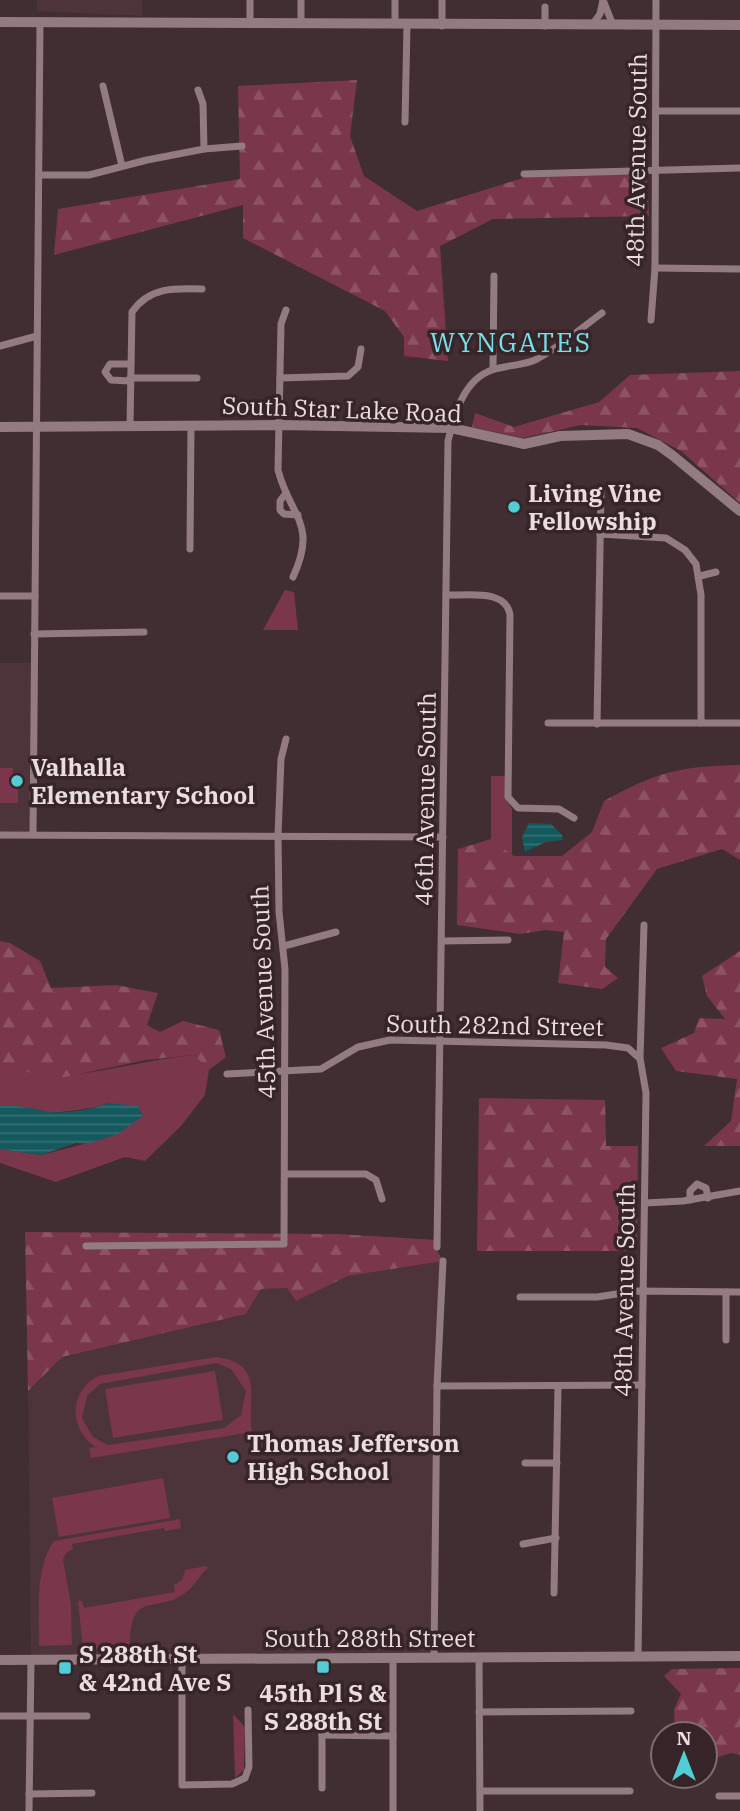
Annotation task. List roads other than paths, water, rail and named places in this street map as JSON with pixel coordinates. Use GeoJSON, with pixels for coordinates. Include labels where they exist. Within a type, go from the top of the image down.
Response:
{"type":"FeatureCollection","features":[{"type":"Feature","properties":{"kind":"main road"},"geometry":{"type":"LineString","coordinates":[[0,22],[250,21],[442,26],[740,25]]}},
{"type":"Feature","properties":{"kind":"main road","name":"South Star Lake Road"},"geometry":{"type":"LineString","coordinates":[[0,428],[130,425],[452,428],[524,444],[570,435],[628,434],[658,445],[740,511]]}},
{"type":"Feature","properties":{"kind":"main road","name":"South 288th Street"},"geometry":{"type":"LineString","coordinates":[[0,1660],[740,1656]]}},
{"type":"Feature","properties":{"kind":"street"},"geometry":{"type":"LineString","coordinates":[[250,0],[250,21]]}},
{"type":"Feature","properties":{"kind":"street"},"geometry":{"type":"LineString","coordinates":[[300,0],[300,22]]}},
{"type":"Feature","properties":{"kind":"street"},"geometry":{"type":"LineString","coordinates":[[395,0],[401,24],[405,122]]}},
{"type":"Feature","properties":{"kind":"street"},"geometry":{"type":"LineString","coordinates":[[442,0],[442,26]]}},
{"type":"Feature","properties":{"kind":"street"},"geometry":{"type":"LineString","coordinates":[[603,0],[613,25]]}},
{"type":"Feature","properties":{"kind":"street"},"geometry":{"type":"LineString","coordinates":[[592,26],[600,14],[603,0]]}},
{"type":"Feature","properties":{"kind":"street","name":"48th Avenue South"},"geometry":{"type":"LineString","coordinates":[[651,320],[655,268],[656,0]]}},
{"type":"Feature","properties":{"kind":"street"},"geometry":{"type":"LineString","coordinates":[[545,2],[545,26]]}},
{"type":"Feature","properties":{"kind":"street"},"geometry":{"type":"LineString","coordinates":[[33,834],[40,23]]}},
{"type":"Feature","properties":{"kind":"street"},"geometry":{"type":"LineString","coordinates":[[103,86],[122,166]]}},
{"type":"Feature","properties":{"kind":"street"},"geometry":{"type":"LineString","coordinates":[[198,90],[203,103],[204,149]]}},
{"type":"Feature","properties":{"kind":"street"},"geometry":{"type":"LineString","coordinates":[[656,111],[740,111]]}},
{"type":"Feature","properties":{"kind":"street"},"geometry":{"type":"LineString","coordinates":[[39,175],[80,176],[204,149],[243,146]]}},
{"type":"Feature","properties":{"kind":"street"},"geometry":{"type":"LineString","coordinates":[[524,174],[740,168]]}},
{"type":"Feature","properties":{"kind":"street"},"geometry":{"type":"LineString","coordinates":[[655,268],[740,269]]}},
{"type":"Feature","properties":{"kind":"street"},"geometry":{"type":"LineString","coordinates":[[494,276],[494,369],[533,360],[555,349],[602,313]]}},
{"type":"Feature","properties":{"kind":"street"},"geometry":{"type":"LineString","coordinates":[[130,425],[132,312],[140,301],[163,289],[202,289]]}},
{"type":"Feature","properties":{"kind":"street"},"geometry":{"type":"LineString","coordinates":[[286,310],[281,324],[278,470],[303,526],[304,544],[293,578]]}},
{"type":"Feature","properties":{"kind":"street"},"geometry":{"type":"LineString","coordinates":[[0,346],[37,336]]}},
{"type":"Feature","properties":{"kind":"street"},"geometry":{"type":"LineString","coordinates":[[280,378],[348,376],[358,367],[361,349]]}},
{"type":"Feature","properties":{"kind":"street"},"geometry":{"type":"LineString","coordinates":[[130,363],[110,364],[105,372],[111,380],[197,378]]}},
{"type":"Feature","properties":{"kind":"street","name":"46th Avenue South"},"geometry":{"type":"LineString","coordinates":[[437,1247],[448,441],[468,388],[481,375],[494,369]]}},
{"type":"Feature","properties":{"kind":"street"},"geometry":{"type":"LineString","coordinates":[[190,549],[191,426]]}},
{"type":"Feature","properties":{"kind":"street"},"geometry":{"type":"LineString","coordinates":[[597,724],[601,490]]}},
{"type":"Feature","properties":{"kind":"street"},"geometry":{"type":"LineString","coordinates":[[286,493],[280,501],[279,510],[284,514],[298,515]]}},
{"type":"Feature","properties":{"kind":"street"},"geometry":{"type":"LineString","coordinates":[[600,534],[660,537],[676,543],[689,554],[700,576],[701,723]]}},
{"type":"Feature","properties":{"kind":"street"},"geometry":{"type":"LineString","coordinates":[[700,576],[716,572]]}},
{"type":"Feature","properties":{"kind":"street"},"geometry":{"type":"LineString","coordinates":[[446,595],[497,597],[505,603],[510,615],[507,792],[511,803],[518,808],[559,809],[574,818]]}},
{"type":"Feature","properties":{"kind":"street"},"geometry":{"type":"LineString","coordinates":[[0,596],[35,596]]}},
{"type":"Feature","properties":{"kind":"street"},"geometry":{"type":"LineString","coordinates":[[34,634],[144,632]]}},
{"type":"Feature","properties":{"kind":"street"},"geometry":{"type":"LineString","coordinates":[[548,723],[740,723]]}},
{"type":"Feature","properties":{"kind":"street","name":"45th Avenue South"},"geometry":{"type":"LineString","coordinates":[[86,1246],[284,1244],[286,1072],[284,946],[279,912],[278,835],[281,759],[286,739]]}},
{"type":"Feature","properties":{"kind":"street"},"geometry":{"type":"LineString","coordinates":[[0,835],[443,837]]}},
{"type":"Feature","properties":{"kind":"street","name":"48th Avenue South"},"geometry":{"type":"LineString","coordinates":[[638,1657],[646,1082],[640,1058],[644,925]]}},
{"type":"Feature","properties":{"kind":"street"},"geometry":{"type":"LineString","coordinates":[[284,946],[336,932]]}},
{"type":"Feature","properties":{"kind":"street"},"geometry":{"type":"LineString","coordinates":[[442,941],[508,940]]}},
{"type":"Feature","properties":{"kind":"street","name":"South 282nd Street"},"geometry":{"type":"LineString","coordinates":[[227,1074],[321,1069],[369,1043],[441,1040],[612,1045],[628,1048],[640,1058]]}},
{"type":"Feature","properties":{"kind":"street"},"geometry":{"type":"LineString","coordinates":[[285,1174],[366,1174],[376,1180],[382,1199]]}},
{"type":"Feature","properties":{"kind":"street"},"geometry":{"type":"LineString","coordinates":[[690,1200],[690,1191],[697,1184],[706,1188],[708,1198]]}},
{"type":"Feature","properties":{"kind":"street"},"geometry":{"type":"LineString","coordinates":[[645,1203],[708,1198],[740,1191]]}},
{"type":"Feature","properties":{"kind":"street"},"geometry":{"type":"LineString","coordinates":[[434,1658],[437,1387],[443,1261]]}},
{"type":"Feature","properties":{"kind":"street"},"geometry":{"type":"LineString","coordinates":[[520,1297],[597,1297],[643,1291],[740,1292]]}},
{"type":"Feature","properties":{"kind":"street"},"geometry":{"type":"LineString","coordinates":[[726,1292],[726,1340]]}},
{"type":"Feature","properties":{"kind":"street"},"geometry":{"type":"LineString","coordinates":[[437,1387],[642,1385]]}},
{"type":"Feature","properties":{"kind":"street"},"geometry":{"type":"LineString","coordinates":[[554,1593],[558,1387]]}},
{"type":"Feature","properties":{"kind":"street"},"geometry":{"type":"LineString","coordinates":[[525,1463],[557,1463]]}},
{"type":"Feature","properties":{"kind":"street"},"geometry":{"type":"LineString","coordinates":[[523,1545],[556,1538]]}},
{"type":"Feature","properties":{"kind":"street"},"geometry":{"type":"LineString","coordinates":[[479,1658],[480,1811]]}},
{"type":"Feature","properties":{"kind":"street"},"geometry":{"type":"LineString","coordinates":[[182,1659],[182,1785],[242,1782],[248,1774],[248,1710]]}},
{"type":"Feature","properties":{"kind":"street"},"geometry":{"type":"LineString","coordinates":[[393,1659],[393,1811]]}},
{"type":"Feature","properties":{"kind":"street"},"geometry":{"type":"LineString","coordinates":[[29,1811],[31,1660]]}},
{"type":"Feature","properties":{"kind":"street"},"geometry":{"type":"LineString","coordinates":[[479,1712],[631,1711]]}},
{"type":"Feature","properties":{"kind":"street"},"geometry":{"type":"LineString","coordinates":[[321,1715],[321,1788]]}},
{"type":"Feature","properties":{"kind":"street"},"geometry":{"type":"LineString","coordinates":[[0,1716],[87,1716]]}},
{"type":"Feature","properties":{"kind":"street"},"geometry":{"type":"LineString","coordinates":[[321,1735],[393,1736]]}},
{"type":"Feature","properties":{"kind":"street"},"geometry":{"type":"LineString","coordinates":[[480,1791],[630,1791]]}},
{"type":"Feature","properties":{"kind":"street"},"geometry":{"type":"LineString","coordinates":[[29,1794],[92,1793]]}},
{"type":"Feature","properties":{"kind":"street"},"geometry":{"type":"LineString","coordinates":[[719,1796],[740,1796]]}},
{"type":"Feature","properties":{"kind":"water"},"geometry":{"type":"Polygon","coordinates":[[[529,823],[551,824],[562,835],[563,840],[546,842],[525,852],[522,837],[529,823]]]}},
{"type":"Feature","properties":{"kind":"water"},"geometry":{"type":"Polygon","coordinates":[[[109,1103],[138,1106],[143,1116],[118,1134],[87,1144],[76,1143],[41,1155],[0,1149],[0,1106],[63,1112],[109,1103]]]}},
{"type":"Feature","properties":{"kind":"place","name":"Living Vine Fellowship"},"geometry":{"type":"Point","coordinates":[514,507]}},
{"type":"Feature","properties":{"kind":"place","name":"Valhalla Elementary School"},"geometry":{"type":"Point","coordinates":[17,781]}},
{"type":"Feature","properties":{"kind":"place","name":"Thomas Jefferson High School"},"geometry":{"type":"Point","coordinates":[233,1457]}},
{"type":"Feature","properties":{"kind":"place","name":"45th Pl S & S 288th St"},"geometry":{"type":"Point","coordinates":[323,1667]}},
{"type":"Feature","properties":{"kind":"place","name":"S 288th St & 42nd Ave S"},"geometry":{"type":"Point","coordinates":[65,1668]}},
{"type":"Feature","properties":{"kind":"district","name":"WYNGATES"},"geometry":{"type":"Point","coordinates":[511,342]}}]}
